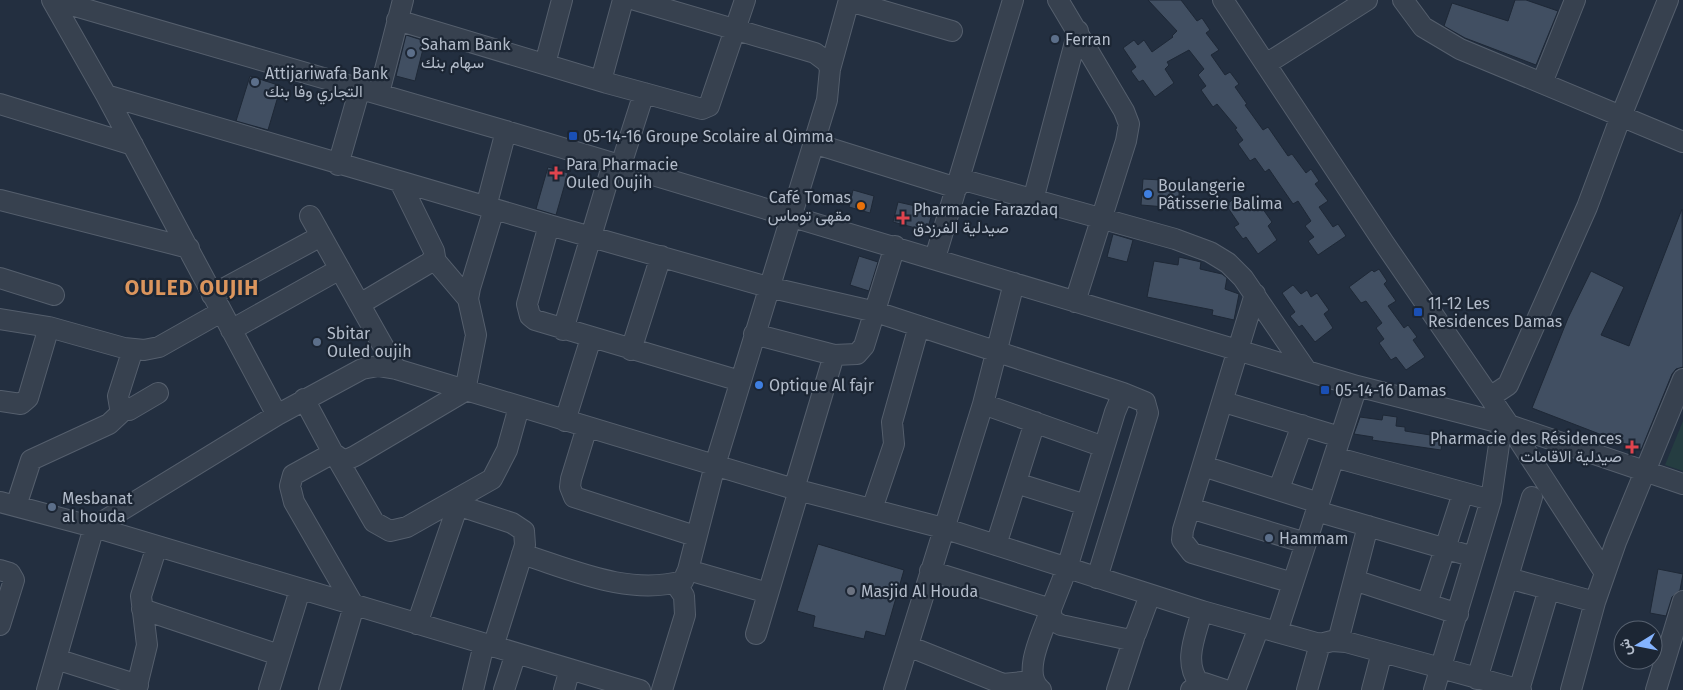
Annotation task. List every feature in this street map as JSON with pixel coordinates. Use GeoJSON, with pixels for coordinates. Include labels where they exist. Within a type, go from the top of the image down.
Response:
{"type":"FeatureCollection","features":[{"type":"Feature","properties":{"kind":"street"},"geometry":{"type":"LineString","coordinates":[[53,0],[370,91],[895,246],[1357,386],[1505,424],[1683,484]]}},
{"type":"Feature","properties":{"kind":"street"},"geometry":{"type":"LineString","coordinates":[[53,0],[189,248],[216,304],[276,415]]}},
{"type":"Feature","properties":{"kind":"street"},"geometry":{"type":"LineString","coordinates":[[338,165],[370,91],[397,20],[402,0]]}},
{"type":"Feature","properties":{"kind":"street"},"geometry":{"type":"LineString","coordinates":[[545,64],[562,0]]}},
{"type":"Feature","properties":{"kind":"street"},"geometry":{"type":"LineString","coordinates":[[397,20],[607,83],[702,109],[709,106],[745,0]]}},
{"type":"Feature","properties":{"kind":"street"},"geometry":{"type":"LineString","coordinates":[[662,690],[685,615],[682,578],[768,287],[826,100],[830,69],[849,0],[952,31]]}},
{"type":"Feature","properties":{"kind":"street"},"geometry":{"type":"LineString","coordinates":[[935,258],[1013,0]]}},
{"type":"Feature","properties":{"kind":"street"},"geometry":{"type":"LineString","coordinates":[[1058,0],[1114,91],[1129,124],[1126,141],[1075,302]]}},
{"type":"Feature","properties":{"kind":"street"},"geometry":{"type":"LineString","coordinates":[[1223,0],[1605,573]]}},
{"type":"Feature","properties":{"kind":"street"},"geometry":{"type":"LineString","coordinates":[[1266,64],[1367,0]]}},
{"type":"Feature","properties":{"kind":"street"},"geometry":{"type":"LineString","coordinates":[[1402,0],[1423,28],[1438,38],[1683,142]]}},
{"type":"Feature","properties":{"kind":"street"},"geometry":{"type":"LineString","coordinates":[[1542,83],[1574,0]]}},
{"type":"Feature","properties":{"kind":"street"},"geometry":{"type":"LineString","coordinates":[[1490,398],[1508,386],[1588,207],[1621,116],[1668,0]]}},
{"type":"Feature","properties":{"kind":"street"},"geometry":{"type":"LineString","coordinates":[[607,83],[602,77],[603,69],[623,1],[736,30],[815,53],[827,62],[830,69]]}},
{"type":"Feature","properties":{"kind":"street"},"geometry":{"type":"LineString","coordinates":[[1033,200],[1078,31]]}},
{"type":"Feature","properties":{"kind":"street"},"geometry":{"type":"LineString","coordinates":[[564,330],[591,236],[644,93]]}},
{"type":"Feature","properties":{"kind":"street"},"geometry":{"type":"LineString","coordinates":[[106,95],[338,165],[768,287],[876,312],[998,351],[1145,402],[1148,413],[1097,578]]}},
{"type":"Feature","properties":{"kind":"street"},"geometry":{"type":"LineString","coordinates":[[0,104],[133,145]]}},
{"type":"Feature","properties":{"kind":"street"},"geometry":{"type":"LineString","coordinates":[[335,456],[344,461],[355,456],[465,391],[476,335],[468,299],[506,131]]}},
{"type":"Feature","properties":{"kind":"street"},"geometry":{"type":"LineString","coordinates":[[813,144],[959,183],[1102,218],[1210,252],[1228,263],[1255,294],[1306,370]]}},
{"type":"Feature","properties":{"kind":"street"},"geometry":{"type":"LineString","coordinates":[[400,182],[434,251],[434,259],[468,299]]}},
{"type":"Feature","properties":{"kind":"street"},"geometry":{"type":"LineString","coordinates":[[0,200],[189,248]]}},
{"type":"Feature","properties":{"kind":"street"},"geometry":{"type":"LineString","coordinates":[[310,216],[396,369]]}},
{"type":"Feature","properties":{"kind":"street"},"geometry":{"type":"LineString","coordinates":[[549,225],[529,293],[528,310],[535,320],[740,382]]}},
{"type":"Feature","properties":{"kind":"street"},"geometry":{"type":"LineString","coordinates":[[0,319],[49,328],[94,342],[133,349],[144,350],[159,347],[216,304],[321,236]]}},
{"type":"Feature","properties":{"kind":"street"},"geometry":{"type":"LineString","coordinates":[[754,334],[834,355],[851,356],[861,351],[876,312],[895,246]]}},
{"type":"Feature","properties":{"kind":"street"},"geometry":{"type":"LineString","coordinates":[[631,350],[661,256]]}},
{"type":"Feature","properties":{"kind":"street"},"geometry":{"type":"LineString","coordinates":[[360,304],[434,259]]}},
{"type":"Feature","properties":{"kind":"street"},"geometry":{"type":"LineString","coordinates":[[231,330],[340,270]]}},
{"type":"Feature","properties":{"kind":"street"},"geometry":{"type":"LineString","coordinates":[[0,278],[54,295]]}},
{"type":"Feature","properties":{"kind":"street"},"geometry":{"type":"LineString","coordinates":[[894,690],[983,404],[1014,283]]}},
{"type":"Feature","properties":{"kind":"street"},"geometry":{"type":"LineString","coordinates":[[1255,294],[1224,402],[1183,530],[1182,540],[1192,553],[1293,583]]}},
{"type":"Feature","properties":{"kind":"street"},"geometry":{"type":"LineString","coordinates":[[872,509],[894,444],[892,422],[919,326]]}},
{"type":"Feature","properties":{"kind":"street"},"geometry":{"type":"LineString","coordinates":[[0,401],[21,404],[28,398],[49,328]]}},
{"type":"Feature","properties":{"kind":"street"},"geometry":{"type":"LineString","coordinates":[[565,421],[591,338]]}},
{"type":"Feature","properties":{"kind":"street"},"geometry":{"type":"LineString","coordinates":[[124,410],[118,404],[118,396],[133,349]]}},
{"type":"Feature","properties":{"kind":"street"},"geometry":{"type":"LineString","coordinates":[[756,634],[834,355]]}},
{"type":"Feature","properties":{"kind":"street"},"geometry":{"type":"LineString","coordinates":[[47,690],[94,527],[276,415],[362,369],[378,366],[396,369],[796,489],[943,528],[1150,595],[1268,630],[1382,652],[1520,690],[1549,589]]}},
{"type":"Feature","properties":{"kind":"street"},"geometry":{"type":"LineString","coordinates":[[1571,690],[1595,602],[1605,573],[1644,471],[1683,379]]}},
{"type":"Feature","properties":{"kind":"street"},"geometry":{"type":"LineString","coordinates":[[1235,690],[1293,583],[1357,386]]}},
{"type":"Feature","properties":{"kind":"street"},"geometry":{"type":"LineString","coordinates":[[158,393],[124,410],[109,424],[31,460],[8,504],[94,527],[640,690]]}},
{"type":"Feature","properties":{"kind":"street"},"geometry":{"type":"LineString","coordinates":[[908,646],[1002,687],[1036,685],[1032,663],[1067,568],[1104,447],[1123,393]]}},
{"type":"Feature","properties":{"kind":"street"},"geometry":{"type":"LineString","coordinates":[[304,400],[367,512],[382,528],[390,531],[407,527],[454,504],[485,484],[497,471],[510,442],[519,407]]}},
{"type":"Feature","properties":{"kind":"street"},"geometry":{"type":"LineString","coordinates":[[1224,402],[1340,436]]}},
{"type":"Feature","properties":{"kind":"street"},"geometry":{"type":"LineString","coordinates":[[983,404],[1104,447]]}},
{"type":"Feature","properties":{"kind":"street"},"geometry":{"type":"LineString","coordinates":[[996,545],[1035,422]]}},
{"type":"Feature","properties":{"kind":"street"},"geometry":{"type":"LineString","coordinates":[[1434,690],[1442,669],[1491,500],[1505,424]]}},
{"type":"Feature","properties":{"kind":"street"},"geometry":{"type":"LineString","coordinates":[[1275,489],[1280,486],[1302,425]]}},
{"type":"Feature","properties":{"kind":"street"},"geometry":{"type":"LineString","coordinates":[[587,427],[571,479],[570,487],[574,498],[695,536]]}},
{"type":"Feature","properties":{"kind":"street"},"geometry":{"type":"LineString","coordinates":[[329,690],[354,606],[294,502],[290,486],[293,475],[335,456]]}},
{"type":"Feature","properties":{"kind":"street"},"geometry":{"type":"LineString","coordinates":[[1334,457],[1491,500]]}},
{"type":"Feature","properties":{"kind":"street"},"geometry":{"type":"LineString","coordinates":[[1203,466],[1275,489],[1368,526],[1474,558]]}},
{"type":"Feature","properties":{"kind":"street"},"geometry":{"type":"LineString","coordinates":[[1016,483],[1086,505]]}},
{"type":"Feature","properties":{"kind":"street"},"geometry":{"type":"LineString","coordinates":[[1427,604],[1464,493]]}},
{"type":"Feature","properties":{"kind":"street"},"geometry":{"type":"LineString","coordinates":[[1477,679],[1532,497]]}},
{"type":"Feature","properties":{"kind":"street"},"geometry":{"type":"LineString","coordinates":[[454,504],[519,526],[524,531],[526,537],[522,554],[473,690]]}},
{"type":"Feature","properties":{"kind":"street"},"geometry":{"type":"LineString","coordinates":[[417,624],[454,504]]}},
{"type":"Feature","properties":{"kind":"street"},"geometry":{"type":"LineString","coordinates":[[1190,508],[1306,543]]}},
{"type":"Feature","properties":{"kind":"street"},"geometry":{"type":"LineString","coordinates":[[1307,690],[1329,643],[1354,580],[1368,526]]}},
{"type":"Feature","properties":{"kind":"street"},"geometry":{"type":"LineString","coordinates":[[56,659],[137,687],[147,646],[142,610],[143,587],[157,546]]}},
{"type":"Feature","properties":{"kind":"street"},"geometry":{"type":"LineString","coordinates":[[522,554],[623,584],[641,586],[682,578],[768,593]]}},
{"type":"Feature","properties":{"kind":"street"},"geometry":{"type":"LineString","coordinates":[[0,570],[10,573],[14,580],[0,624]]}},
{"type":"Feature","properties":{"kind":"street"},"geometry":{"type":"LineString","coordinates":[[930,571],[1051,609]]}},
{"type":"Feature","properties":{"kind":"street"},"geometry":{"type":"LineString","coordinates":[[1508,578],[1595,602]]}},
{"type":"Feature","properties":{"kind":"street"},"geometry":{"type":"LineString","coordinates":[[1354,580],[1458,614]]}},
{"type":"Feature","properties":{"kind":"street"},"geometry":{"type":"LineString","coordinates":[[269,690],[300,590]]}},
{"type":"Feature","properties":{"kind":"street"},"geometry":{"type":"LineString","coordinates":[[1117,690],[1150,595]]}},
{"type":"Feature","properties":{"kind":"street"},"geometry":{"type":"LineString","coordinates":[[1656,690],[1678,634],[1683,601]]}},
{"type":"Feature","properties":{"kind":"street"},"geometry":{"type":"LineString","coordinates":[[1051,609],[1053,621],[1061,625],[1126,641],[1134,638]]}},
{"type":"Feature","properties":{"kind":"street"},"geometry":{"type":"LineString","coordinates":[[142,610],[279,655]]}},
{"type":"Feature","properties":{"kind":"street"},"geometry":{"type":"LineString","coordinates":[[1202,611],[1190,660],[1196,687],[1215,686],[1225,690]]}},
{"type":"Feature","properties":{"kind":"street"},"geometry":{"type":"LineString","coordinates":[[1372,690],[1382,652]]}},
{"type":"Feature","properties":{"kind":"street"},"geometry":{"type":"LineString","coordinates":[[504,690],[516,653]]}},
{"type":"Feature","properties":{"kind":"street"},"geometry":{"type":"LineString","coordinates":[[564,690],[570,669]]}},
{"type":"Feature","properties":{"kind":"green space"},"geometry":{"type":"Polygon","coordinates":[[[1683,421],[1683,471],[1665,465],[1683,421]]]}},
{"type":"Feature","properties":{"kind":"building"},"geometry":{"type":"Polygon","coordinates":[[[1148,0],[1181,0],[1197,21],[1202,18],[1210,30],[1206,33],[1219,50],[1211,55],[1225,75],[1230,72],[1239,84],[1235,87],[1263,130],[1268,127],[1288,156],[1292,154],[1306,173],[1311,169],[1319,181],[1315,184],[1328,201],[1319,207],[1333,227],[1338,224],[1346,236],[1318,255],[1308,241],[1314,237],[1305,226],[1311,221],[1298,201],[1293,204],[1269,169],[1265,172],[1255,158],[1250,161],[1238,144],[1243,140],[1235,129],[1237,128],[1217,104],[1213,107],[1201,90],[1206,86],[1198,75],[1204,69],[1189,50],[1167,62],[1169,65],[1165,69],[1174,83],[1155,97],[1143,80],[1139,82],[1131,71],[1136,67],[1123,48],[1134,40],[1138,45],[1144,40],[1152,52],[1173,37],[1177,31],[1148,0]]]}},
{"type":"Feature","properties":{"kind":"building"},"geometry":{"type":"Polygon","coordinates":[[[1515,0],[1526,0],[1558,11],[1536,65],[1465,38],[1444,26],[1452,3],[1508,21],[1515,0]]]}},
{"type":"Feature","properties":{"kind":"building"},"geometry":{"type":"Polygon","coordinates":[[[406,35],[425,41],[415,81],[396,76],[406,35]]]}},
{"type":"Feature","properties":{"kind":"building"},"geometry":{"type":"Polygon","coordinates":[[[250,76],[281,86],[268,130],[236,121],[250,76]]]}},
{"type":"Feature","properties":{"kind":"building"},"geometry":{"type":"Polygon","coordinates":[[[548,167],[568,173],[556,215],[536,209],[548,167]]]}},
{"type":"Feature","properties":{"kind":"building"},"geometry":{"type":"Polygon","coordinates":[[[1143,179],[1180,181],[1178,208],[1141,205],[1143,179]]]}},
{"type":"Feature","properties":{"kind":"building"},"geometry":{"type":"Polygon","coordinates":[[[853,190],[874,196],[870,213],[849,207],[853,190]]]}},
{"type":"Feature","properties":{"kind":"building"},"geometry":{"type":"Polygon","coordinates":[[[1237,196],[1241,202],[1247,197],[1255,209],[1260,205],[1272,222],[1268,226],[1277,240],[1258,254],[1246,237],[1243,239],[1234,227],[1239,224],[1226,205],[1237,196]]]}},
{"type":"Feature","properties":{"kind":"building"},"geometry":{"type":"Polygon","coordinates":[[[898,202],[933,210],[927,231],[893,222],[898,202]]]}},
{"type":"Feature","properties":{"kind":"building"},"geometry":{"type":"Polygon","coordinates":[[[1682,209],[1683,367],[1676,369],[1672,374],[1641,450],[1532,408],[1568,318],[1591,271],[1624,287],[1601,335],[1629,346],[1682,209]]]}},
{"type":"Feature","properties":{"kind":"building"},"geometry":{"type":"Polygon","coordinates":[[[1113,234],[1133,240],[1127,262],[1107,257],[1113,234]]]}},
{"type":"Feature","properties":{"kind":"building"},"geometry":{"type":"Polygon","coordinates":[[[859,256],[878,262],[869,291],[850,285],[859,256]]]}},
{"type":"Feature","properties":{"kind":"building"},"geometry":{"type":"Polygon","coordinates":[[[1179,257],[1201,262],[1200,269],[1222,274],[1227,278],[1225,289],[1239,294],[1234,320],[1212,315],[1213,310],[1147,297],[1154,261],[1178,265],[1179,257]]]}},
{"type":"Feature","properties":{"kind":"building"},"geometry":{"type":"Polygon","coordinates":[[[1379,269],[1387,281],[1384,284],[1396,301],[1388,306],[1404,328],[1408,325],[1417,337],[1413,340],[1425,357],[1406,370],[1396,357],[1391,360],[1379,343],[1384,339],[1376,328],[1382,323],[1366,301],[1361,303],[1349,287],[1372,270],[1374,272],[1379,269]]]}},
{"type":"Feature","properties":{"kind":"building"},"geometry":{"type":"Polygon","coordinates":[[[1293,285],[1301,294],[1307,290],[1311,297],[1317,293],[1329,310],[1324,314],[1333,328],[1315,342],[1302,325],[1299,327],[1290,316],[1295,312],[1282,293],[1293,285]]]}},
{"type":"Feature","properties":{"kind":"building"},"geometry":{"type":"Polygon","coordinates":[[[1383,415],[1397,417],[1396,426],[1405,427],[1405,431],[1443,437],[1441,450],[1372,440],[1373,437],[1354,434],[1360,417],[1382,420],[1383,415]]]}},
{"type":"Feature","properties":{"kind":"building","name":"Masjid Al Houda"},"geometry":{"type":"Polygon","coordinates":[[[818,544],[904,570],[885,636],[866,631],[864,639],[813,627],[815,616],[797,611],[818,544]]]}},
{"type":"Feature","properties":{"kind":"building"},"geometry":{"type":"Polygon","coordinates":[[[1658,569],[1683,574],[1680,590],[1672,597],[1666,616],[1650,613],[1658,569]]]}},
{"type":"Feature","properties":{"kind":"place","name":"Ferran"},"geometry":{"type":"Point","coordinates":[1055,39]}},
{"type":"Feature","properties":{"kind":"place","name":"Saham Bank سهام بنك"},"geometry":{"type":"Point","coordinates":[411,53]}},
{"type":"Feature","properties":{"kind":"place","name":"Attijariwafa Bank التجاري وفا بنك"},"geometry":{"type":"Point","coordinates":[255,82]}},
{"type":"Feature","properties":{"kind":"place","name":"05-14-16 Groupe Scolaire al Qimma"},"geometry":{"type":"Point","coordinates":[573,136]}},
{"type":"Feature","properties":{"kind":"place","name":"Para Pharmacie Ouled Oujih"},"geometry":{"type":"Point","coordinates":[556,173]}},
{"type":"Feature","properties":{"kind":"place","name":"Boulangerie Pâtisserie Balima"},"geometry":{"type":"Point","coordinates":[1148,194]}},
{"type":"Feature","properties":{"kind":"place","name":"Café Tomas مقهى توماس"},"geometry":{"type":"Point","coordinates":[861,206]}},
{"type":"Feature","properties":{"kind":"place","name":"Pharmacie Farazdaq صيدلية الفرزدق"},"geometry":{"type":"Point","coordinates":[903,218]}},
{"type":"Feature","properties":{"kind":"place","name":"11-12 Les Residences Damas"},"geometry":{"type":"Point","coordinates":[1418,312]}},
{"type":"Feature","properties":{"kind":"place","name":"Sbitar Ouled oujih"},"geometry":{"type":"Point","coordinates":[317,342]}},
{"type":"Feature","properties":{"kind":"place","name":"Optique Al fajr"},"geometry":{"type":"Point","coordinates":[759,385]}},
{"type":"Feature","properties":{"kind":"place","name":"05-14-16 Damas"},"geometry":{"type":"Point","coordinates":[1325,390]}},
{"type":"Feature","properties":{"kind":"place","name":"Pharmacie des Résidences صيدلية الاقامات"},"geometry":{"type":"Point","coordinates":[1632,447]}},
{"type":"Feature","properties":{"kind":"place","name":"Mesbanat al houda"},"geometry":{"type":"Point","coordinates":[52,507]}},
{"type":"Feature","properties":{"kind":"place","name":"Hammam"},"geometry":{"type":"Point","coordinates":[1269,538]}},
{"type":"Feature","properties":{"kind":"place","name":"Masjid Al Houda"},"geometry":{"type":"Point","coordinates":[851,591]}},
{"type":"Feature","properties":{"kind":"district","name":"OULED OUJIH"},"geometry":{"type":"Point","coordinates":[192,288]}}]}
